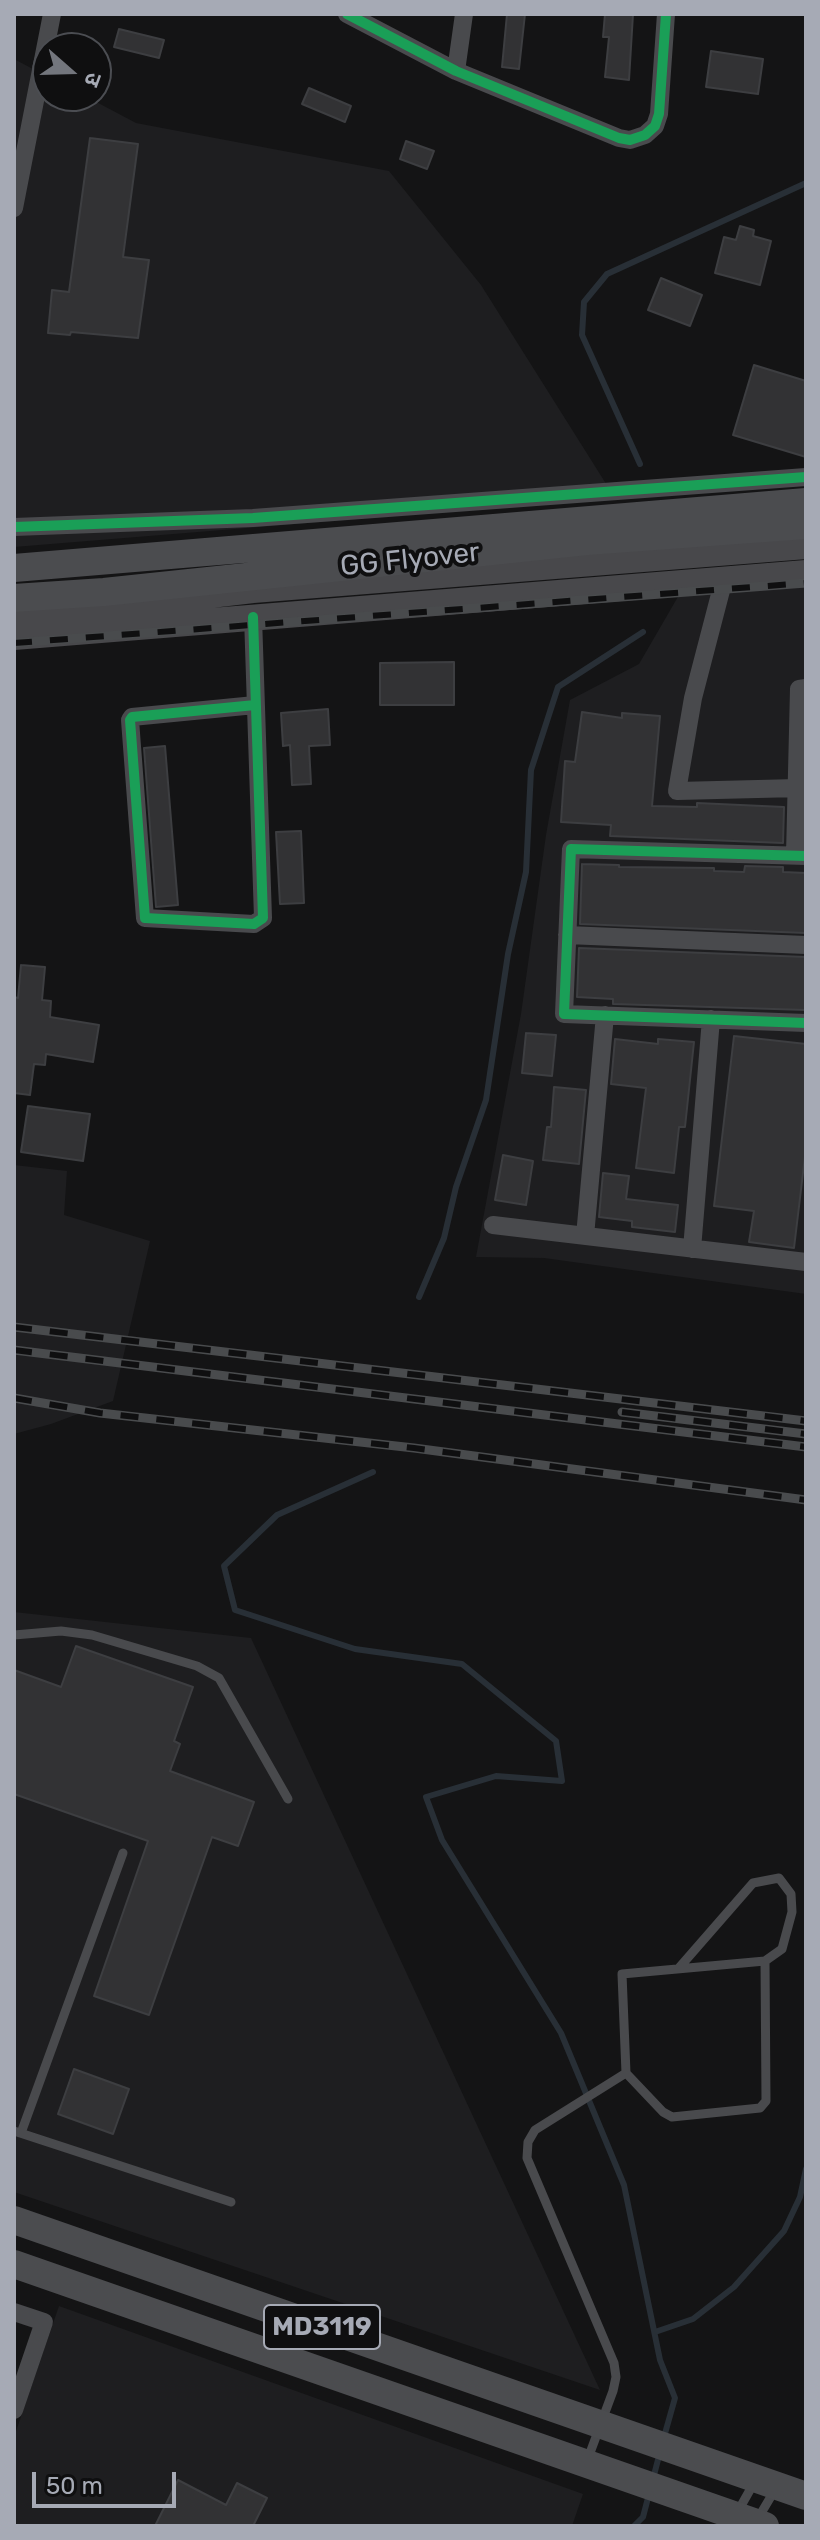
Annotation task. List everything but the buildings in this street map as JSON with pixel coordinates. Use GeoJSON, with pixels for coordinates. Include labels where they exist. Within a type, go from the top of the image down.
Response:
{"type":"FeatureCollection","features":[{"type":"Feature","properties":{"kind":"main road","name":"GG Flyover"},"geometry":{"type":"LineString","coordinates":[[14,568],[806,502]]}},
{"type":"Feature","properties":{"kind":"main road","name":"GG Flyover"},"geometry":{"type":"LineString","coordinates":[[14,598],[104,592],[587,541],[806,525]]}},
{"type":"Feature","properties":{"kind":"main road"},"geometry":{"type":"LineString","coordinates":[[14,618],[253,590],[806,546]]}},
{"type":"Feature","properties":{"kind":"main road"},"geometry":{"type":"LineString","coordinates":[[14,637],[806,573]]}},
{"type":"Feature","properties":{"kind":"main road","name":"MD3119"},"geometry":{"type":"LineString","coordinates":[[14,2220],[806,2496]]}},
{"type":"Feature","properties":{"kind":"main road","name":"MD3119"},"geometry":{"type":"LineString","coordinates":[[14,2264],[590,2464],[742,2520]]}},
{"type":"Feature","properties":{"kind":"street"},"geometry":{"type":"LineString","coordinates":[[14,208],[52,14]]}},
{"type":"Feature","properties":{"kind":"street"},"geometry":{"type":"LineString","coordinates":[[347,14],[456,71],[630,140],[645,135],[655,126],[659,114],[666,14]]}},
{"type":"Feature","properties":{"kind":"street"},"geometry":{"type":"LineString","coordinates":[[456,71],[464,14]]}},
{"type":"Feature","properties":{"kind":"street"},"geometry":{"type":"LineString","coordinates":[[14,527],[253,518],[806,477]]}},
{"type":"Feature","properties":{"kind":"street"},"geometry":{"type":"LineString","coordinates":[[724,579],[693,698],[677,791],[800,780]]}},
{"type":"Feature","properties":{"kind":"street"},"geometry":{"type":"LineString","coordinates":[[253,617],[263,918],[254,924],[145,918],[130,720],[132,717],[255,705]]}},
{"type":"Feature","properties":{"kind":"street"},"geometry":{"type":"LineString","coordinates":[[806,688],[799,689],[800,855],[571,849],[564,1014],[806,1023]]}},
{"type":"Feature","properties":{"kind":"street"},"geometry":{"type":"LineString","coordinates":[[567,935],[806,945]]}},
{"type":"Feature","properties":{"kind":"street"},"geometry":{"type":"LineString","coordinates":[[585,1236],[605,1015]]}},
{"type":"Feature","properties":{"kind":"street"},"geometry":{"type":"LineString","coordinates":[[692,1249],[711,1019]]}},
{"type":"Feature","properties":{"kind":"street"},"geometry":{"type":"LineString","coordinates":[[493,1225],[806,1262]]}},
{"type":"Feature","properties":{"kind":"street"},"geometry":{"type":"LineString","coordinates":[[14,2312],[44,2322],[14,2410]]}},
{"type":"Feature","properties":{"kind":"lane"},"geometry":{"type":"LineString","coordinates":[[14,1635],[61,1631],[92,1635],[197,1666],[219,1678],[288,1799]]}},
{"type":"Feature","properties":{"kind":"lane"},"geometry":{"type":"LineString","coordinates":[[123,1853],[17,2132],[231,2202]]}},
{"type":"Feature","properties":{"kind":"lane"},"geometry":{"type":"LineString","coordinates":[[678,1969],[753,1883],[779,1878],[791,1894],[792,1912],[782,1949],[765,1961],[678,1969],[622,1974],[626,2073],[663,2112],[672,2117],[760,2108],[766,2101],[765,1961]]}},
{"type":"Feature","properties":{"kind":"lane"},"geometry":{"type":"LineString","coordinates":[[590,2464],[609,2427],[616,2377],[614,2363],[527,2158],[528,2142],[535,2130],[626,2073]]}},
{"type":"Feature","properties":{"kind":"lane"},"geometry":{"type":"LineString","coordinates":[[742,2520],[767,2482]]}},
{"type":"Feature","properties":{"kind":"lane"},"geometry":{"type":"LineString","coordinates":[[742,2520],[767,2482]]}},
{"type":"Feature","properties":{"kind":"shaded area"},"geometry":{"type":"Polygon","coordinates":[[[14,59],[32,69],[32,112],[112,110],[136,123],[389,171],[481,285],[615,498],[14,547],[14,59]]]}},
{"type":"Feature","properties":{"kind":"shaded area"},"geometry":{"type":"Polygon","coordinates":[[[806,586],[806,1294],[544,1258],[476,1257],[521,1014],[546,835],[570,700],[639,664],[679,595],[806,586]]]}},
{"type":"Feature","properties":{"kind":"shaded area"},"geometry":{"type":"Polygon","coordinates":[[[14,1165],[67,1171],[64,1215],[150,1241],[113,1401],[14,1434],[14,1165]]]}},
{"type":"Feature","properties":{"kind":"shaded area"},"geometry":{"type":"Polygon","coordinates":[[[14,1612],[251,1638],[600,2390],[14,2192],[14,1612]]]}},
{"type":"Feature","properties":{"kind":"shaded area"},"geometry":{"type":"Polygon","coordinates":[[[59,2306],[583,2494],[572,2526],[14,2526],[14,2437],[59,2306]]]}},
{"type":"Feature","properties":{"kind":"waterway"},"geometry":{"type":"LineString","coordinates":[[640,464],[582,335],[584,302],[607,274],[806,183]]}},
{"type":"Feature","properties":{"kind":"waterway"},"geometry":{"type":"LineString","coordinates":[[419,1297],[444,1238],[456,1187],[486,1100],[508,954],[526,872],[531,770],[558,687],[643,632]]}},
{"type":"Feature","properties":{"kind":"waterway"},"geometry":{"type":"LineString","coordinates":[[373,1472],[277,1515],[224,1566],[235,1610],[355,1649],[462,1664],[556,1741],[562,1781],[496,1776],[426,1797],[442,1840],[561,2033],[624,2185],[660,2360],[675,2398],[664,2437]]}},
{"type":"Feature","properties":{"kind":"waterway"},"geometry":{"type":"LineString","coordinates":[[655,2332],[693,2319],[734,2287],[784,2231],[800,2197],[806,2169]]}},
{"type":"Feature","properties":{"kind":"waterway"},"geometry":{"type":"LineString","coordinates":[[653,2479],[660,2452]]}},
{"type":"Feature","properties":{"kind":"waterway"},"geometry":{"type":"LineString","coordinates":[[634,2526],[643,2517],[649,2494]]}},
{"type":"Feature","properties":{"kind":"railway"},"geometry":{"type":"LineString","coordinates":[[14,643],[806,583]]}},
{"type":"Feature","properties":{"kind":"railway"},"geometry":{"type":"LineString","coordinates":[[14,1327],[806,1421]]}},
{"type":"Feature","properties":{"kind":"railway"},"geometry":{"type":"LineString","coordinates":[[14,1350],[806,1447]]}},
{"type":"Feature","properties":{"kind":"railway"},"geometry":{"type":"LineString","coordinates":[[14,1398],[100,1413],[414,1448],[806,1500]]}},
{"type":"Feature","properties":{"kind":"railway"},"geometry":{"type":"LineString","coordinates":[[622,1412],[806,1434]]}},
{"type":"Feature","properties":{"kind":"cycle path"},"geometry":{"type":"LineString","coordinates":[[347,14],[456,71],[630,140],[645,135],[655,126],[659,114],[666,14]]}},
{"type":"Feature","properties":{"kind":"cycle path"},"geometry":{"type":"LineString","coordinates":[[14,527],[253,518],[806,477]]}},
{"type":"Feature","properties":{"kind":"cycle path"},"geometry":{"type":"LineString","coordinates":[[253,617],[263,918],[254,924],[145,918],[130,720],[132,717],[255,705]]}},
{"type":"Feature","properties":{"kind":"cycle path"},"geometry":{"type":"LineString","coordinates":[[806,856],[571,849],[564,1014],[806,1023]]}}]}
